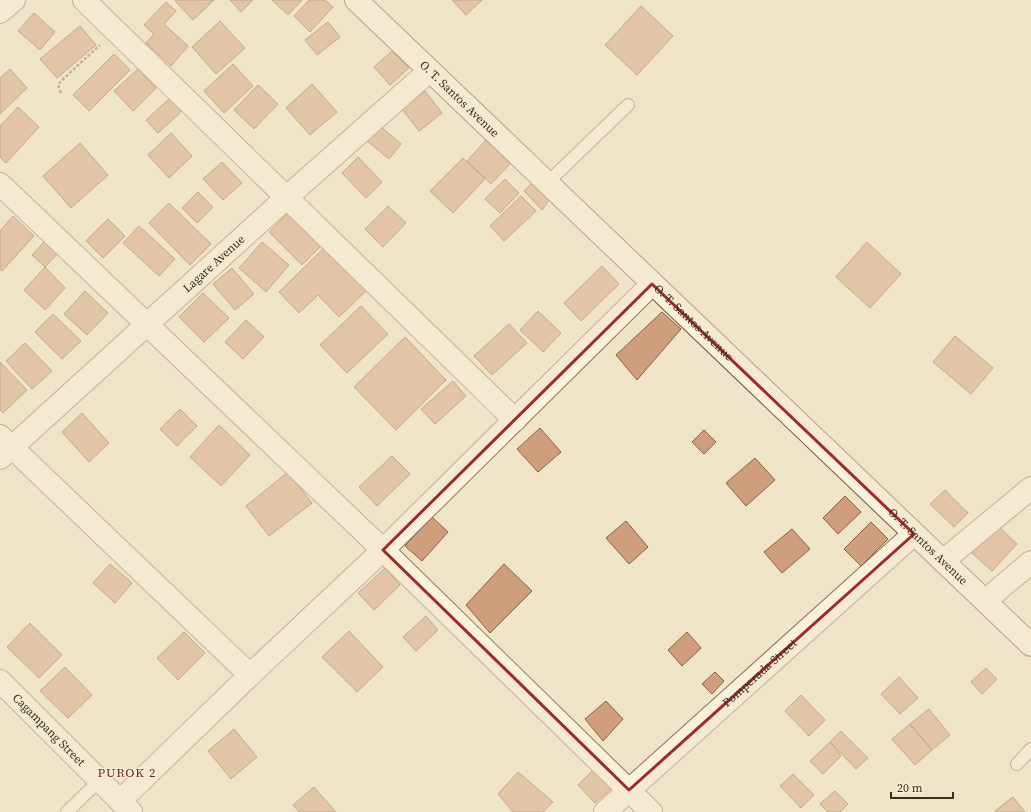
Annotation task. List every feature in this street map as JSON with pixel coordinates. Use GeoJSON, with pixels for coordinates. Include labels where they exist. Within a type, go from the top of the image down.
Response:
{"type":"FeatureCollection","features":[{"type":"Feature","properties":{"kind":"street"},"geometry":{"type":"LineString","coordinates":[[0,12],[14,0]]}},
{"type":"Feature","properties":{"kind":"street"},"geometry":{"type":"LineString","coordinates":[[84,0],[515,420]]}},
{"type":"Feature","properties":{"kind":"street","name":"O. T. Santos Avenue"},"geometry":{"type":"LineString","coordinates":[[356,0],[1031,645]]}},
{"type":"Feature","properties":{"kind":"street","name":"Lagare Avenue"},"geometry":{"type":"LineString","coordinates":[[4,447],[147,324],[429,71]]}},
{"type":"Feature","properties":{"kind":"street"},"geometry":{"type":"LineString","coordinates":[[0,184],[383,550],[651,812]]}},
{"type":"Feature","properties":{"kind":"street"},"geometry":{"type":"LineString","coordinates":[[126,806],[250,675],[383,550],[652,284]]}},
{"type":"Feature","properties":{"kind":"street"},"geometry":{"type":"LineString","coordinates":[[4,447],[250,675]]}},
{"type":"Feature","properties":{"kind":"street"},"geometry":{"type":"LineString","coordinates":[[943,561],[1031,488]]}},
{"type":"Feature","properties":{"kind":"street","name":"Pomperada Street"},"geometry":{"type":"LineString","coordinates":[[605,812],[914,534]]}},
{"type":"Feature","properties":{"kind":"street"},"geometry":{"type":"LineString","coordinates":[[985,601],[1031,562]]}},
{"type":"Feature","properties":{"kind":"street","name":"Cagampang Street"},"geometry":{"type":"LineString","coordinates":[[0,682],[126,806]]}},
{"type":"Feature","properties":{"kind":"lane"},"geometry":{"type":"LineString","coordinates":[[547,183],[628,105]]}},
{"type":"Feature","properties":{"kind":"lane"},"geometry":{"type":"LineString","coordinates":[[1017,764],[1031,749]]}},
{"type":"Feature","properties":{"kind":"lane"},"geometry":{"type":"LineString","coordinates":[[67,812],[100,780]]}},
{"type":"Feature","properties":{"kind":"path"},"geometry":{"type":"LineString","coordinates":[[61,93],[58,85],[61,81],[115,31]]}},
{"type":"Feature","properties":{"kind":"highlighted area"},"geometry":{"type":"Polygon","coordinates":[[[652,284],[914,534],[629,790],[383,550],[652,284]]]}},
{"type":"Feature","properties":{"kind":"building"},"geometry":{"type":"Polygon","coordinates":[[[214,0],[193,20],[175,1],[214,0]]]}},
{"type":"Feature","properties":{"kind":"building"},"geometry":{"type":"Polygon","coordinates":[[[230,0],[253,0],[241,12],[230,0]]]}},
{"type":"Feature","properties":{"kind":"building"},"geometry":{"type":"Polygon","coordinates":[[[272,0],[302,0],[288,15],[272,0]]]}},
{"type":"Feature","properties":{"kind":"building"},"geometry":{"type":"Polygon","coordinates":[[[309,0],[325,0],[333,7],[310,32],[294,16],[309,0]]]}},
{"type":"Feature","properties":{"kind":"building"},"geometry":{"type":"Polygon","coordinates":[[[452,0],[482,0],[466,15],[452,0]]]}},
{"type":"Feature","properties":{"kind":"building"},"geometry":{"type":"Polygon","coordinates":[[[166,2],[176,11],[164,24],[188,46],[171,66],[146,43],[154,34],[144,25],[166,2]]]}},
{"type":"Feature","properties":{"kind":"building"},"geometry":{"type":"Polygon","coordinates":[[[641,6],[673,36],[637,75],[605,45],[641,6]]]}},
{"type":"Feature","properties":{"kind":"building"},"geometry":{"type":"Polygon","coordinates":[[[34,13],[55,32],[40,50],[18,31],[34,13]]]}},
{"type":"Feature","properties":{"kind":"building"},"geometry":{"type":"Polygon","coordinates":[[[220,21],[245,48],[216,74],[192,47],[220,21]]]}},
{"type":"Feature","properties":{"kind":"building"},"geometry":{"type":"Polygon","coordinates":[[[328,22],[340,37],[317,55],[305,40],[328,22]]]}},
{"type":"Feature","properties":{"kind":"building"},"geometry":{"type":"Polygon","coordinates":[[[80,26],[96,45],[57,78],[40,59],[80,26]]]}},
{"type":"Feature","properties":{"kind":"building"},"geometry":{"type":"Polygon","coordinates":[[[392,51],[409,68],[390,85],[374,67],[392,51]]]}},
{"type":"Feature","properties":{"kind":"building"},"geometry":{"type":"Polygon","coordinates":[[[114,54],[130,70],[89,111],[73,95],[114,54]]]}},
{"type":"Feature","properties":{"kind":"building"},"geometry":{"type":"Polygon","coordinates":[[[233,64],[253,86],[224,113],[204,91],[233,64]]]}},
{"type":"Feature","properties":{"kind":"building"},"geometry":{"type":"Polygon","coordinates":[[[10,69],[27,88],[0,114],[0,78],[10,69]]]}},
{"type":"Feature","properties":{"kind":"building"},"geometry":{"type":"Polygon","coordinates":[[[138,69],[156,88],[133,111],[114,91],[138,69]]]}},
{"type":"Feature","properties":{"kind":"building"},"geometry":{"type":"Polygon","coordinates":[[[312,84],[337,112],[310,135],[286,108],[312,84]]]}},
{"type":"Feature","properties":{"kind":"building"},"geometry":{"type":"Polygon","coordinates":[[[258,85],[278,104],[254,129],[234,110],[258,85]]]}},
{"type":"Feature","properties":{"kind":"building"},"geometry":{"type":"Polygon","coordinates":[[[425,91],[442,113],[419,131],[402,109],[425,91]]]}},
{"type":"Feature","properties":{"kind":"building"},"geometry":{"type":"Polygon","coordinates":[[[171,97],[183,110],[158,133],[146,120],[171,97]]]}},
{"type":"Feature","properties":{"kind":"building"},"geometry":{"type":"Polygon","coordinates":[[[18,107],[39,127],[6,163],[0,157],[0,126],[18,107]]]}},
{"type":"Feature","properties":{"kind":"building"},"geometry":{"type":"Polygon","coordinates":[[[379,125],[401,144],[389,159],[366,140],[379,125]]]}},
{"type":"Feature","properties":{"kind":"building"},"geometry":{"type":"Polygon","coordinates":[[[171,133],[192,156],[169,178],[148,155],[171,133]]]}},
{"type":"Feature","properties":{"kind":"building"},"geometry":{"type":"Polygon","coordinates":[[[487,139],[511,163],[491,184],[467,161],[487,139]]]}},
{"type":"Feature","properties":{"kind":"building"},"geometry":{"type":"Polygon","coordinates":[[[80,143],[108,175],[71,208],[43,176],[80,143]]]}},
{"type":"Feature","properties":{"kind":"building"},"geometry":{"type":"Polygon","coordinates":[[[358,157],[382,182],[366,198],[342,173],[358,157]]]}},
{"type":"Feature","properties":{"kind":"building"},"geometry":{"type":"Polygon","coordinates":[[[463,158],[485,179],[453,213],[430,191],[463,158]]]}},
{"type":"Feature","properties":{"kind":"building"},"geometry":{"type":"Polygon","coordinates":[[[222,162],[242,183],[223,200],[203,179],[222,162]]]}},
{"type":"Feature","properties":{"kind":"building"},"geometry":{"type":"Polygon","coordinates":[[[505,179],[519,193],[500,213],[485,199],[505,179]]]}},
{"type":"Feature","properties":{"kind":"building"},"geometry":{"type":"Polygon","coordinates":[[[532,183],[551,197],[542,210],[524,191],[532,183]]]}},
{"type":"Feature","properties":{"kind":"building"},"geometry":{"type":"Polygon","coordinates":[[[198,192],[213,207],[197,223],[182,208],[198,192]]]}},
{"type":"Feature","properties":{"kind":"building"},"geometry":{"type":"Polygon","coordinates":[[[521,196],[536,211],[504,241],[490,226],[521,196]]]}},
{"type":"Feature","properties":{"kind":"building"},"geometry":{"type":"Polygon","coordinates":[[[169,203],[211,244],[190,265],[149,223],[169,203]]]}},
{"type":"Feature","properties":{"kind":"building"},"geometry":{"type":"Polygon","coordinates":[[[388,206],[406,223],[383,247],[365,229],[388,206]]]}},
{"type":"Feature","properties":{"kind":"building"},"geometry":{"type":"Polygon","coordinates":[[[293,208],[325,242],[302,265],[269,232],[293,208]]]}},
{"type":"Feature","properties":{"kind":"building"},"geometry":{"type":"Polygon","coordinates":[[[13,216],[34,236],[2,271],[0,269],[0,231],[13,216]]]}},
{"type":"Feature","properties":{"kind":"building"},"geometry":{"type":"Polygon","coordinates":[[[108,219],[125,236],[103,258],[86,241],[108,219]]]}},
{"type":"Feature","properties":{"kind":"building"},"geometry":{"type":"Polygon","coordinates":[[[139,226],[175,259],[159,276],[123,243],[139,226]]]}},
{"type":"Feature","properties":{"kind":"building"},"geometry":{"type":"Polygon","coordinates":[[[45,241],[58,253],[45,267],[32,255],[45,241]]]}},
{"type":"Feature","properties":{"kind":"building"},"geometry":{"type":"Polygon","coordinates":[[[262,242],[289,265],[266,292],[239,268],[262,242]]]}},
{"type":"Feature","properties":{"kind":"building"},"geometry":{"type":"Polygon","coordinates":[[[867,242],[901,274],[870,308],[836,277],[867,242]]]}},
{"type":"Feature","properties":{"kind":"building"},"geometry":{"type":"Polygon","coordinates":[[[326,246],[368,289],[339,317],[318,295],[299,313],[279,292],[326,246]]]}},
{"type":"Feature","properties":{"kind":"building"},"geometry":{"type":"Polygon","coordinates":[[[602,266],[619,284],[581,321],[564,303],[602,266]]]}},
{"type":"Feature","properties":{"kind":"building"},"geometry":{"type":"Polygon","coordinates":[[[45,267],[65,288],[45,310],[24,290],[45,267]]]}},
{"type":"Feature","properties":{"kind":"building"},"geometry":{"type":"Polygon","coordinates":[[[232,268],[254,294],[235,310],[213,284],[232,268]]]}},
{"type":"Feature","properties":{"kind":"building"},"geometry":{"type":"Polygon","coordinates":[[[85,291],[108,313],[87,335],[64,314],[85,291]]]}},
{"type":"Feature","properties":{"kind":"building"},"geometry":{"type":"Polygon","coordinates":[[[203,293],[229,318],[204,342],[179,317],[203,293]]]}},
{"type":"Feature","properties":{"kind":"building"},"geometry":{"type":"Polygon","coordinates":[[[361,306],[388,334],[347,373],[320,345],[361,306]]]}},
{"type":"Feature","properties":{"kind":"building"},"geometry":{"type":"Polygon","coordinates":[[[538,311],[561,333],[543,352],[520,330],[538,311]]]}},
{"type":"Feature","properties":{"kind":"building"},"geometry":{"type":"Polygon","coordinates":[[[662,312],[681,329],[637,380],[616,355],[662,312]]]}},
{"type":"Feature","properties":{"kind":"building"},"geometry":{"type":"Polygon","coordinates":[[[53,314],[81,341],[62,359],[35,332],[53,314]]]}},
{"type":"Feature","properties":{"kind":"building"},"geometry":{"type":"Polygon","coordinates":[[[246,320],[264,337],[243,359],[225,342],[246,320]]]}},
{"type":"Feature","properties":{"kind":"building"},"geometry":{"type":"Polygon","coordinates":[[[509,324],[527,343],[492,375],[474,356],[509,324]]]}},
{"type":"Feature","properties":{"kind":"building"},"geometry":{"type":"Polygon","coordinates":[[[955,336],[993,368],[971,394],[933,362],[955,336]]]}},
{"type":"Feature","properties":{"kind":"building"},"geometry":{"type":"Polygon","coordinates":[[[405,337],[446,380],[396,430],[354,387],[405,337]]]}},
{"type":"Feature","properties":{"kind":"building"},"geometry":{"type":"Polygon","coordinates":[[[25,343],[52,371],[32,389],[6,361],[25,343]]]}},
{"type":"Feature","properties":{"kind":"building"},"geometry":{"type":"Polygon","coordinates":[[[0,362],[27,390],[3,413],[0,410],[0,362]]]}},
{"type":"Feature","properties":{"kind":"building"},"geometry":{"type":"Polygon","coordinates":[[[453,381],[466,396],[435,424],[421,409],[453,381]]]}},
{"type":"Feature","properties":{"kind":"building"},"geometry":{"type":"Polygon","coordinates":[[[180,409],[197,426],[177,446],[160,429],[180,409]]]}},
{"type":"Feature","properties":{"kind":"building"},"geometry":{"type":"Polygon","coordinates":[[[82,413],[109,443],[89,462],[62,432],[82,413]]]}},
{"type":"Feature","properties":{"kind":"building"},"geometry":{"type":"Polygon","coordinates":[[[219,425],[250,455],[221,486],[190,457],[219,425]]]}},
{"type":"Feature","properties":{"kind":"building"},"geometry":{"type":"Polygon","coordinates":[[[540,428],[561,452],[538,472],[517,449],[540,428]]]}},
{"type":"Feature","properties":{"kind":"building"},"geometry":{"type":"Polygon","coordinates":[[[704,430],[716,442],[704,454],[692,442],[704,430]]]}},
{"type":"Feature","properties":{"kind":"building"},"geometry":{"type":"Polygon","coordinates":[[[392,456],[410,474],[377,506],[359,487],[392,456]]]}},
{"type":"Feature","properties":{"kind":"building"},"geometry":{"type":"Polygon","coordinates":[[[755,458],[775,480],[746,506],[726,483],[755,458]]]}},
{"type":"Feature","properties":{"kind":"building"},"geometry":{"type":"Polygon","coordinates":[[[288,472],[312,503],[269,536],[246,506],[288,472]]]}},
{"type":"Feature","properties":{"kind":"building"},"geometry":{"type":"Polygon","coordinates":[[[945,490],[968,513],[954,527],[930,504],[945,490]]]}},
{"type":"Feature","properties":{"kind":"building"},"geometry":{"type":"Polygon","coordinates":[[[845,496],[861,512],[838,534],[823,518],[845,496]]]}},
{"type":"Feature","properties":{"kind":"building"},"geometry":{"type":"Polygon","coordinates":[[[432,517],[448,532],[422,561],[405,546],[432,517]]]}},
{"type":"Feature","properties":{"kind":"building"},"geometry":{"type":"Polygon","coordinates":[[[626,521],[648,547],[629,564],[606,538],[626,521]]]}},
{"type":"Feature","properties":{"kind":"building"},"geometry":{"type":"Polygon","coordinates":[[[871,522],[888,539],[861,566],[844,549],[871,522]]]}},
{"type":"Feature","properties":{"kind":"building"},"geometry":{"type":"Polygon","coordinates":[[[995,523],[1017,544],[992,571],[970,551],[995,523]]]}},
{"type":"Feature","properties":{"kind":"building"},"geometry":{"type":"Polygon","coordinates":[[[792,529],[810,549],[782,573],[764,552],[792,529]]]}},
{"type":"Feature","properties":{"kind":"building"},"geometry":{"type":"Polygon","coordinates":[[[110,564],[132,583],[115,603],[93,583],[110,564]]]}},
{"type":"Feature","properties":{"kind":"building"},"geometry":{"type":"Polygon","coordinates":[[[504,564],[532,591],[490,633],[466,605],[504,564]]]}},
{"type":"Feature","properties":{"kind":"building"},"geometry":{"type":"Polygon","coordinates":[[[385,568],[400,585],[374,610],[358,593],[385,568]]]}},
{"type":"Feature","properties":{"kind":"building"},"geometry":{"type":"Polygon","coordinates":[[[426,616],[438,630],[416,651],[403,637],[426,616]]]}},
{"type":"Feature","properties":{"kind":"building"},"geometry":{"type":"Polygon","coordinates":[[[30,623],[62,655],[39,678],[7,647],[30,623]]]}},
{"type":"Feature","properties":{"kind":"building"},"geometry":{"type":"Polygon","coordinates":[[[349,631],[383,667],[357,692],[322,657],[349,631]]]}},
{"type":"Feature","properties":{"kind":"building"},"geometry":{"type":"Polygon","coordinates":[[[184,632],[205,653],[178,680],[157,658],[184,632]]]}},
{"type":"Feature","properties":{"kind":"building"},"geometry":{"type":"Polygon","coordinates":[[[687,632],[701,648],[682,666],[668,650],[687,632]]]}},
{"type":"Feature","properties":{"kind":"building"},"geometry":{"type":"Polygon","coordinates":[[[65,667],[92,695],[68,718],[40,691],[65,667]]]}},
{"type":"Feature","properties":{"kind":"building"},"geometry":{"type":"Polygon","coordinates":[[[986,668],[997,679],[982,694],[971,682],[986,668]]]}},
{"type":"Feature","properties":{"kind":"building"},"geometry":{"type":"Polygon","coordinates":[[[715,672],[724,681],[712,694],[702,684],[715,672]]]}},
{"type":"Feature","properties":{"kind":"building"},"geometry":{"type":"Polygon","coordinates":[[[899,677],[918,698],[900,714],[881,694],[899,677]]]}},
{"type":"Feature","properties":{"kind":"building"},"geometry":{"type":"Polygon","coordinates":[[[801,695],[825,720],[809,736],[785,711],[801,695]]]}},
{"type":"Feature","properties":{"kind":"building"},"geometry":{"type":"Polygon","coordinates":[[[606,701],[623,719],[603,741],[585,719],[606,701]]]}},
{"type":"Feature","properties":{"kind":"building"},"geometry":{"type":"Polygon","coordinates":[[[929,709],[950,735],[932,750],[910,724],[929,709]]]}},
{"type":"Feature","properties":{"kind":"building"},"geometry":{"type":"Polygon","coordinates":[[[910,724],[932,750],[915,765],[892,739],[910,724]]]}},
{"type":"Feature","properties":{"kind":"building"},"geometry":{"type":"Polygon","coordinates":[[[234,729],[257,757],[231,779],[208,751],[234,729]]]}},
{"type":"Feature","properties":{"kind":"building"},"geometry":{"type":"Polygon","coordinates":[[[841,731],[868,758],[856,769],[830,742],[841,731]]]}},
{"type":"Feature","properties":{"kind":"building"},"geometry":{"type":"Polygon","coordinates":[[[830,742],[841,756],[823,774],[810,761],[830,742]]]}},
{"type":"Feature","properties":{"kind":"building"},"geometry":{"type":"Polygon","coordinates":[[[593,770],[611,789],[595,803],[578,785],[593,770]]]}},
{"type":"Feature","properties":{"kind":"building"},"geometry":{"type":"Polygon","coordinates":[[[518,772],[553,802],[543,812],[513,812],[498,794],[518,772]]]}},
{"type":"Feature","properties":{"kind":"building"},"geometry":{"type":"Polygon","coordinates":[[[793,774],[814,795],[801,808],[780,786],[793,774]]]}},
{"type":"Feature","properties":{"kind":"building"},"geometry":{"type":"Polygon","coordinates":[[[314,787],[336,812],[299,812],[293,805],[314,787]]]}},
{"type":"Feature","properties":{"kind":"building"},"geometry":{"type":"Polygon","coordinates":[[[835,791],[848,804],[840,812],[828,812],[820,804],[835,791]]]}},
{"type":"Feature","properties":{"kind":"building"},"geometry":{"type":"Polygon","coordinates":[[[1013,797],[1025,812],[995,811],[1013,797]]]}},
{"type":"Feature","properties":{"kind":"district","name":"PUROK 2"},"geometry":{"type":"Point","coordinates":[127,772]}}]}
